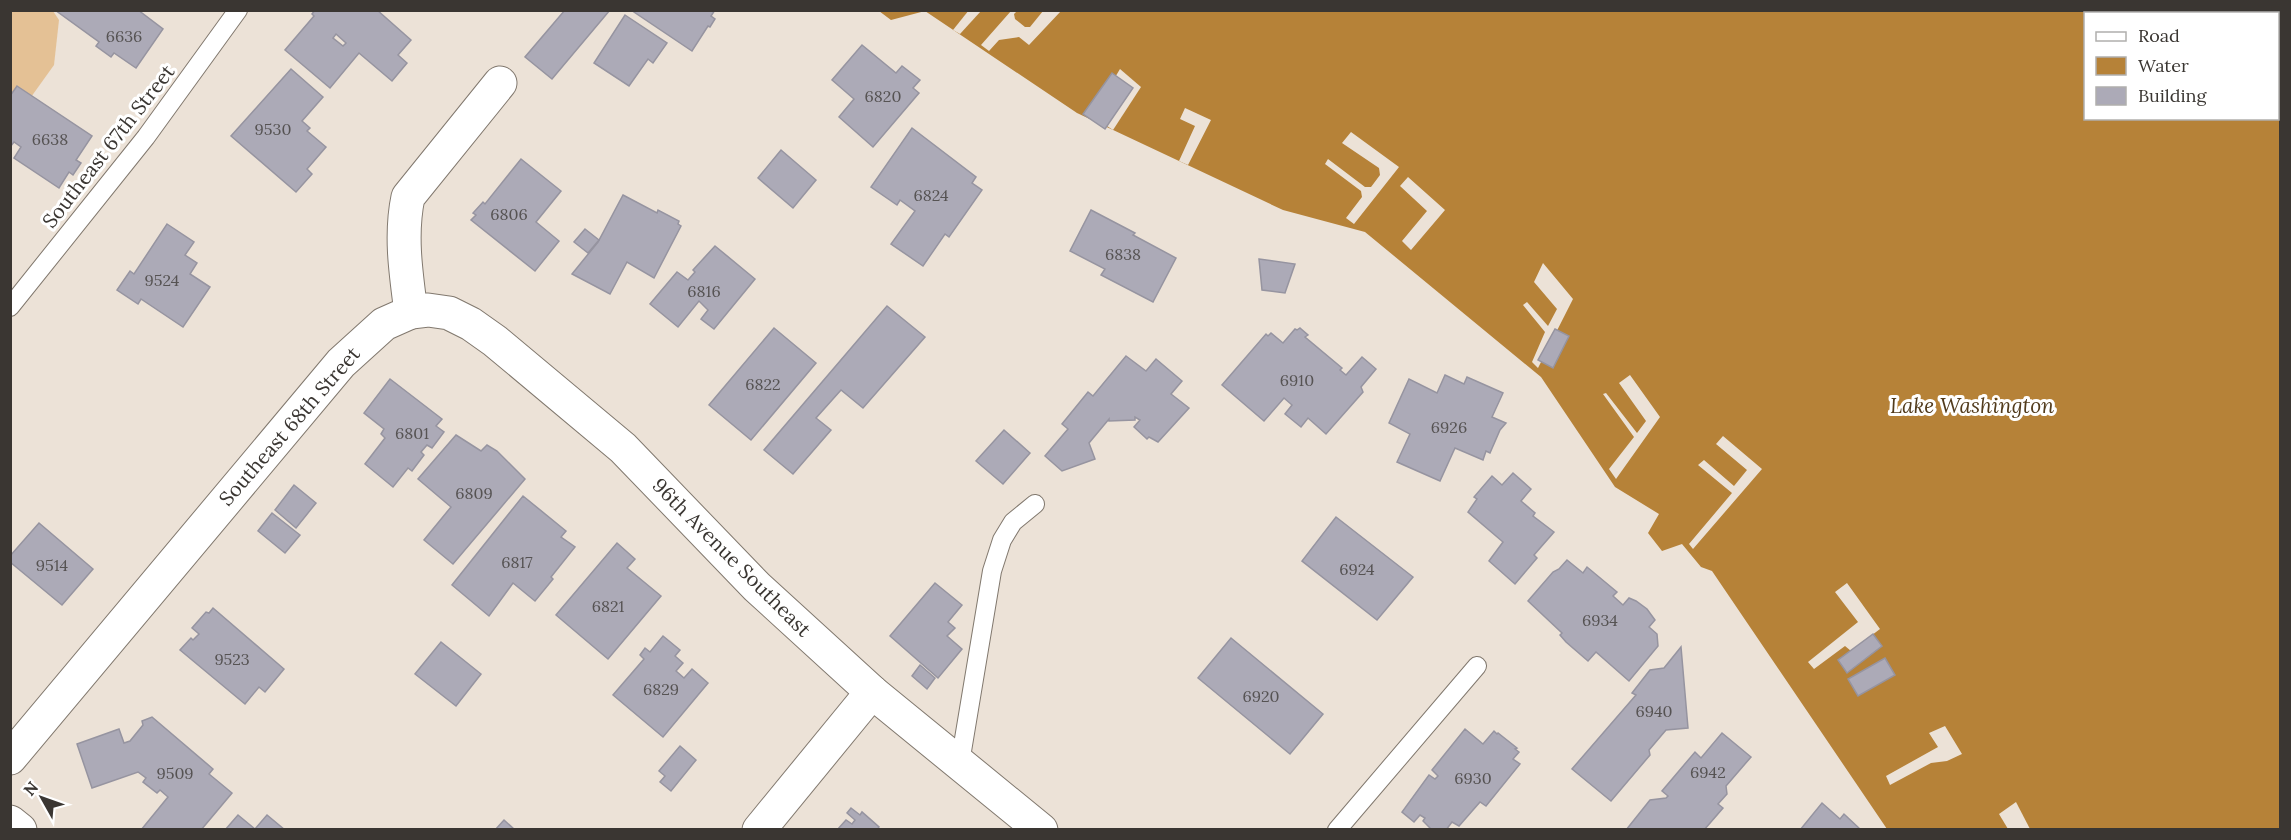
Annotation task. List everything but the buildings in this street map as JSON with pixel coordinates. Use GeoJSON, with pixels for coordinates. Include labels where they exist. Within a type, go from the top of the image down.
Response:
{"type":"FeatureCollection","features":[{"type":"Feature","properties":{"kind":"street"},"geometry":{"type":"LineString","coordinates":[[411,312],[403,220],[408,197],[500,83]]}},
{"type":"Feature","properties":{"kind":"street","name":"96th Avenue Southeast"},"geometry":{"type":"LineString","coordinates":[[411,312],[428,310],[448,313],[471,324],[495,341],[623,448],[757,587],[872,692],[1041,830]]}},
{"type":"Feature","properties":{"kind":"street","name":"Southeast 68th Street"},"geometry":{"type":"LineString","coordinates":[[10,758],[341,363],[384,324],[411,312]]}},
{"type":"Feature","properties":{"kind":"street"},"geometry":{"type":"LineString","coordinates":[[759,830],[872,692]]}},
{"type":"Feature","properties":{"kind":"street"},"geometry":{"type":"LineString","coordinates":[[10,822],[20,830]]}},
{"type":"Feature","properties":{"kind":"lane","name":"Southeast 67th Street"},"geometry":{"type":"LineString","coordinates":[[10,307],[146,137],[238,10]]}},
{"type":"Feature","properties":{"kind":"lane"},"geometry":{"type":"LineString","coordinates":[[960,763],[992,571],[1002,540],[1013,522],[1035,504]]}},
{"type":"Feature","properties":{"kind":"lane"},"geometry":{"type":"LineString","coordinates":[[1337,830],[1477,666]]}},
{"type":"Feature","properties":{"kind":"shaded area"},"geometry":{"type":"Polygon","coordinates":[[[11,11],[53,11],[59,20],[54,65],[11,125],[11,11]]]}},
{"type":"Feature","properties":{"kind":"water"},"geometry":{"type":"Polygon","coordinates":[[[879,11],[925,11],[891,20],[879,11]]]}},
{"type":"Feature","properties":{"kind":"water","name":"Lake Washington"},"geometry":{"type":"Polygon","coordinates":[[[925,11],[2280,11],[2280,829],[1887,829],[1712,571],[1701,567],[1682,544],[1662,551],[1648,533],[1659,514],[1615,487],[1541,377],[1365,232],[1283,210],[1077,113],[925,11]]]}},
{"type":"Feature","properties":{"kind":"pier"},"geometry":{"type":"Polygon","coordinates":[[[969,10],[981,11],[960,34],[953,30],[969,10]]]}},
{"type":"Feature","properties":{"kind":"pier"},"geometry":{"type":"Polygon","coordinates":[[[1011,11],[1017,11],[1014,14],[1015,19],[1025,27],[1030,27],[1043,11],[1061,11],[1029,45],[1019,37],[999,40],[989,51],[981,45],[1011,11]]]}},
{"type":"Feature","properties":{"kind":"pier"},"geometry":{"type":"Polygon","coordinates":[[[1120,69],[1141,87],[1113,130],[1092,116],[1120,69]]]}},
{"type":"Feature","properties":{"kind":"pier"},"geometry":{"type":"Polygon","coordinates":[[[1185,108],[1211,120],[1188,165],[1179,161],[1195,126],[1180,119],[1185,108]]]}},
{"type":"Feature","properties":{"kind":"pier"},"geometry":{"type":"Polygon","coordinates":[[[1351,132],[1399,167],[1354,224],[1346,218],[1362,197],[1361,191],[1325,164],[1328,159],[1365,187],[1371,187],[1380,175],[1379,168],[1342,143],[1351,132]]]}},
{"type":"Feature","properties":{"kind":"pier"},"geometry":{"type":"Polygon","coordinates":[[[1408,177],[1445,210],[1411,250],[1402,241],[1427,211],[1400,186],[1408,177]]]}},
{"type":"Feature","properties":{"kind":"pier"},"geometry":{"type":"Polygon","coordinates":[[[1543,263],[1573,299],[1538,368],[1532,362],[1545,332],[1523,305],[1527,302],[1548,326],[1557,309],[1534,282],[1543,263]]]}},
{"type":"Feature","properties":{"kind":"pier"},"geometry":{"type":"Polygon","coordinates":[[[1630,375],[1660,417],[1616,479],[1609,469],[1634,437],[1603,394],[1606,393],[1637,433],[1646,421],[1619,383],[1630,375]]]}},
{"type":"Feature","properties":{"kind":"pier"},"geometry":{"type":"Polygon","coordinates":[[[1723,436],[1762,469],[1693,549],[1689,544],[1732,493],[1698,465],[1704,460],[1734,486],[1747,470],[1716,444],[1723,436]]]}},
{"type":"Feature","properties":{"kind":"pier"},"geometry":{"type":"Polygon","coordinates":[[[1847,583],[1880,629],[1851,651],[1845,646],[1814,669],[1808,662],[1858,622],[1835,592],[1847,583]]]}},
{"type":"Feature","properties":{"kind":"pier"},"geometry":{"type":"Polygon","coordinates":[[[1945,726],[1962,754],[1947,761],[1931,763],[1890,785],[1886,776],[1938,747],[1929,733],[1945,726]]]}},
{"type":"Feature","properties":{"kind":"pier"},"geometry":{"type":"Polygon","coordinates":[[[2016,802],[2030,829],[2008,829],[1999,814],[2016,802]]]}}]}
